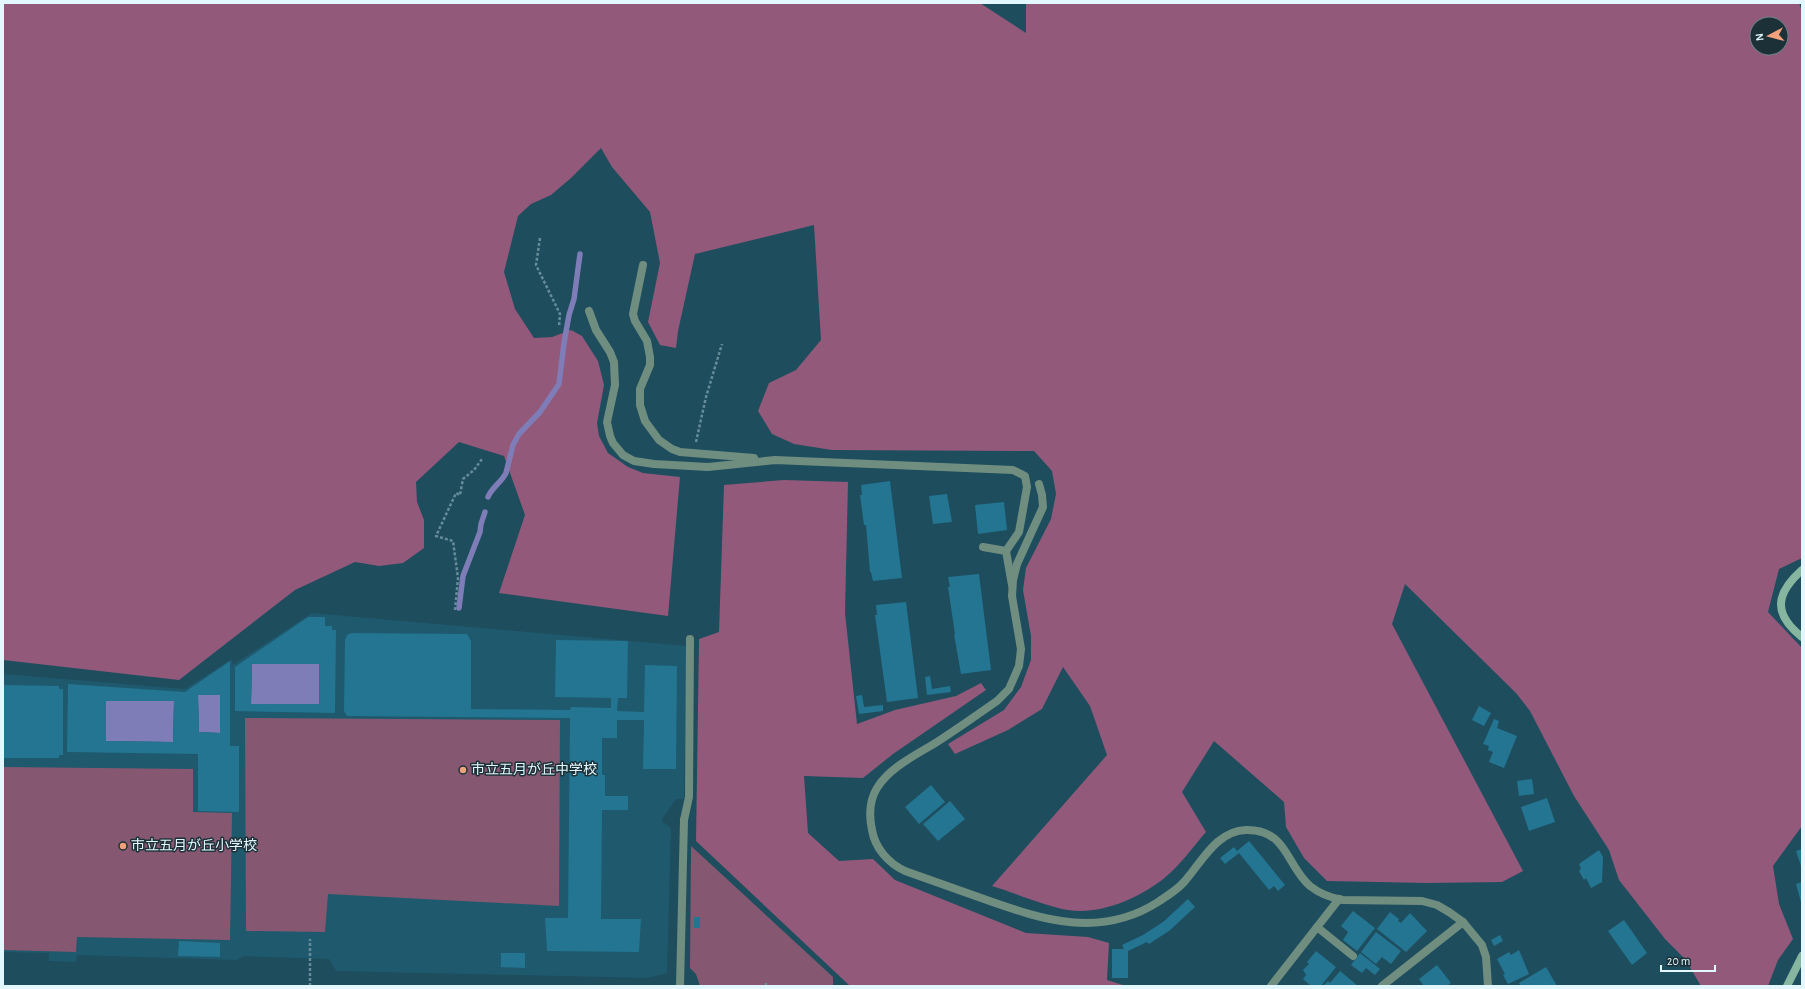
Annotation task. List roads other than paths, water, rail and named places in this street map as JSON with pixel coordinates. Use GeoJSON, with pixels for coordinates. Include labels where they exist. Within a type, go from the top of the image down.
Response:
{"type":"FeatureCollection","features":[{"type":"Feature","properties":{"kind":"main road"},"geometry":{"type":"LineString","coordinates":[[1802,570],[1790,581],[1782,597],[1781,606],[1783,616],[1787,623],[1802,637]]}},
{"type":"Feature","properties":{"kind":"main road"},"geometry":{"type":"LineString","coordinates":[[1787,986],[1802,956]]}},
{"type":"Feature","properties":{"kind":"street"},"geometry":{"type":"LineString","coordinates":[[643,265],[633,314],[635,321],[647,341],[650,365],[640,389],[640,406],[642,414],[650,429],[664,445],[680,452],[694,454],[775,460],[1013,470],[1025,476],[1027,487],[1019,532],[1006,551],[1021,649],[1019,666],[1009,689],[998,701],[892,770],[876,789],[871,803],[870,813],[873,835],[883,854],[890,862],[904,871],[1026,914],[1063,922],[1091,924],[1112,920],[1150,907],[1183,883],[1220,838],[1235,831],[1256,830],[1271,835],[1278,841],[1310,886],[1321,893],[1339,899],[1422,901],[1438,905],[1463,922],[1482,945],[1486,957],[1488,986]]}},
{"type":"Feature","properties":{"kind":"street"},"geometry":{"type":"LineString","coordinates":[[589,311],[596,330],[610,352],[614,362],[616,374],[615,385],[607,422],[613,443],[623,455],[634,461],[643,463],[708,467],[775,460]]}},
{"type":"Feature","properties":{"kind":"street"},"geometry":{"type":"LineString","coordinates":[[1012,588],[1017,564],[1043,507],[1039,484]]}},
{"type":"Feature","properties":{"kind":"street"},"geometry":{"type":"LineString","coordinates":[[983,547],[1006,551]]}},
{"type":"Feature","properties":{"kind":"street"},"geometry":{"type":"LineString","coordinates":[[680,986],[684,820],[689,797],[690,639]]}},
{"type":"Feature","properties":{"kind":"street"},"geometry":{"type":"LineString","coordinates":[[1271,986],[1339,899]]}},
{"type":"Feature","properties":{"kind":"street"},"geometry":{"type":"LineString","coordinates":[[1382,986],[1463,922]]}},
{"type":"Feature","properties":{"kind":"street"},"geometry":{"type":"LineString","coordinates":[[1317,927],[1353,956]]}},
{"type":"Feature","properties":{"kind":"waterway"},"geometry":{"type":"LineString","coordinates":[[488,497],[506,473],[513,445],[519,434],[540,412],[559,384],[564,343],[569,315],[574,299],[580,254]]}},
{"type":"Feature","properties":{"kind":"waterway"},"geometry":{"type":"LineString","coordinates":[[459,608],[463,576],[480,532],[485,512]]}},
{"type":"Feature","properties":{"kind":"place","name":"市立五月が丘中学校"},"geometry":{"type":"Point","coordinates":[463,770]}},
{"type":"Feature","properties":{"kind":"place","name":"市立五月が丘小学校"},"geometry":{"type":"Point","coordinates":[123,846]}}]}
